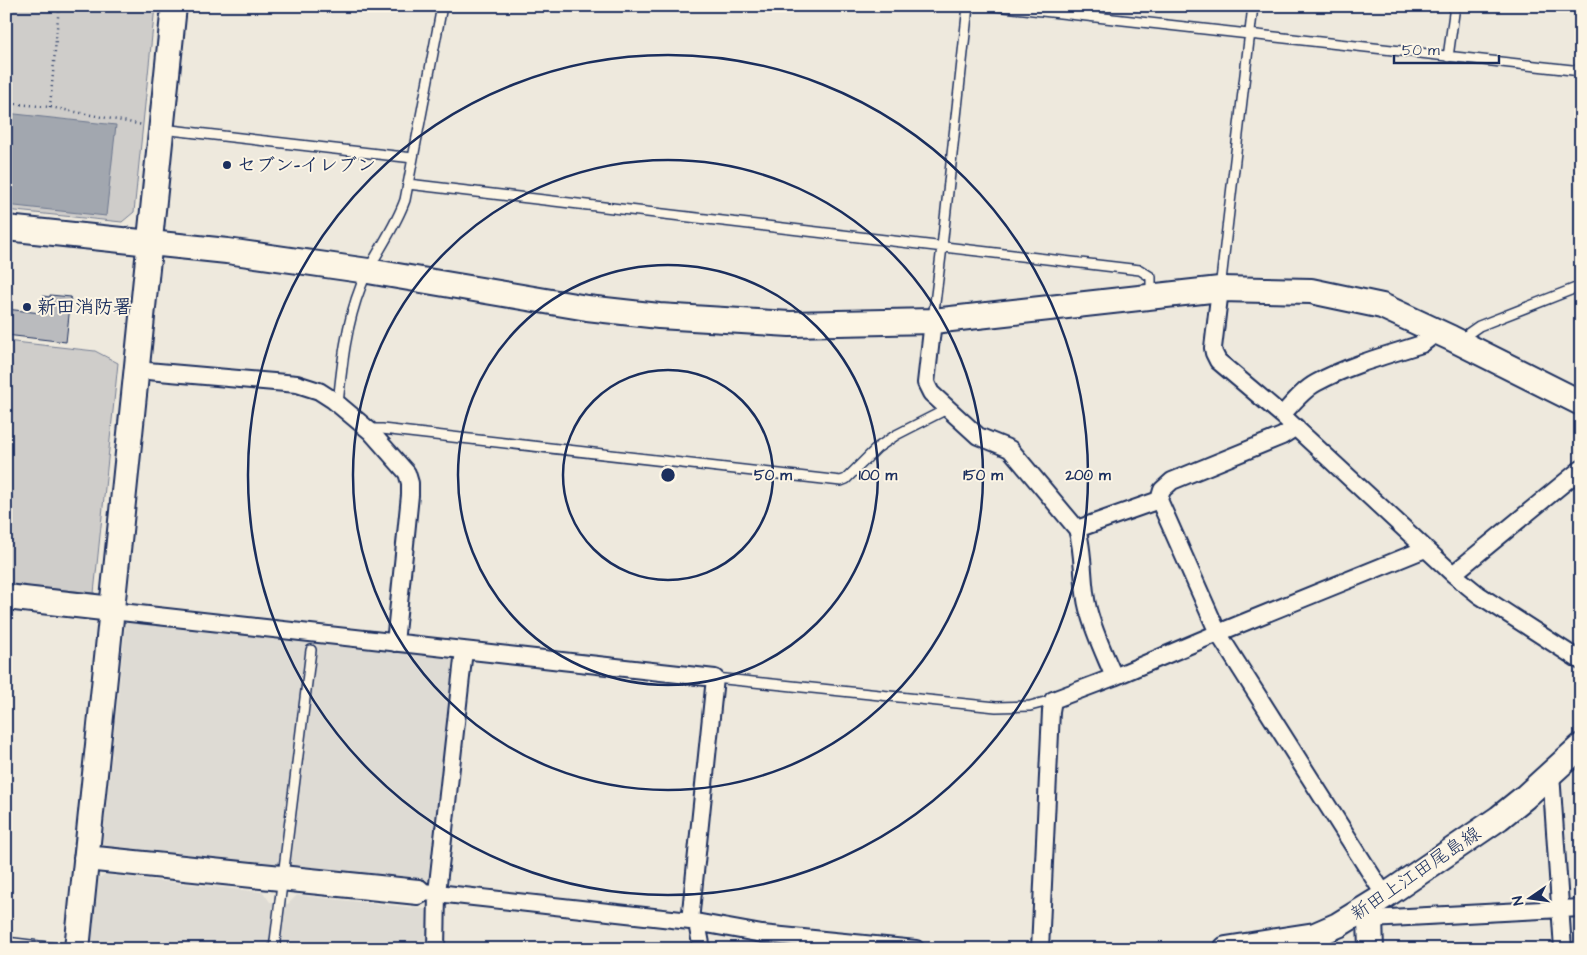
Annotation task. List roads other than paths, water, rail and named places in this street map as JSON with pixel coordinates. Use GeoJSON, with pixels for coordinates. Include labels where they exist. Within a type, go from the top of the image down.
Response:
{"type":"FeatureCollection","features":[{"type":"Feature","properties":{"kind":"street"},"geometry":{"type":"LineString","coordinates":[[77,949],[174,6]]}},
{"type":"Feature","properties":{"kind":"street"},"geometry":{"type":"LineString","coordinates":[[6,228],[227,251],[368,271],[578,306],[659,316],[790,324],[932,321],[1220,289],[1311,290],[1382,306],[1462,343],[1581,403]]}},
{"type":"Feature","properties":{"kind":"street"},"geometry":{"type":"LineString","coordinates":[[1220,289],[1214,353],[1218,361],[1282,415],[1453,574],[1479,595],[1581,661]]}},
{"type":"Feature","properties":{"kind":"street"},"geometry":{"type":"LineString","coordinates":[[932,321],[926,383],[931,393],[978,436],[1010,449],[1077,529],[1081,542],[1088,608],[1094,629],[1114,677]]}},
{"type":"Feature","properties":{"kind":"street"},"geometry":{"type":"LineString","coordinates":[[1282,415],[1301,395],[1315,384],[1354,366],[1422,344],[1431,337],[1435,330]]}},
{"type":"Feature","properties":{"kind":"street"},"geometry":{"type":"LineString","coordinates":[[136,370],[297,384],[319,391],[370,431],[406,473],[410,483],[395,643]]}},
{"type":"Feature","properties":{"kind":"street"},"geometry":{"type":"LineString","coordinates":[[1296,428],[1282,436],[1172,481],[1162,490],[1159,500],[1218,633],[1374,908],[1371,949]]}},
{"type":"Feature","properties":{"kind":"street"},"geometry":{"type":"LineString","coordinates":[[1453,574],[1581,469]]}},
{"type":"Feature","properties":{"kind":"street"},"geometry":{"type":"LineString","coordinates":[[1077,529],[1159,500]]}},
{"type":"Feature","properties":{"kind":"street"},"geometry":{"type":"LineString","coordinates":[[1040,949],[1052,703],[1056,699],[1425,549]]}},
{"type":"Feature","properties":{"kind":"street"},"geometry":{"type":"LineString","coordinates":[[6,598],[715,678],[694,922],[702,949]]}},
{"type":"Feature","properties":{"kind":"street"},"geometry":{"type":"LineString","coordinates":[[436,949],[428,892],[464,650]]}},
{"type":"Feature","properties":{"kind":"street","name":"新田上江田尾島線"},"geometry":{"type":"LineString","coordinates":[[1226,949],[1315,935],[1374,908],[1499,818],[1581,746]]}},
{"type":"Feature","properties":{"kind":"street"},"geometry":{"type":"LineString","coordinates":[[1551,773],[1562,949]]}},
{"type":"Feature","properties":{"kind":"street"},"geometry":{"type":"LineString","coordinates":[[86,858],[282,879],[428,892],[694,922],[762,934],[916,949]]}},
{"type":"Feature","properties":{"kind":"street"},"geometry":{"type":"LineString","coordinates":[[1374,908],[1581,908]]}},
{"type":"Feature","properties":{"kind":"lane"},"geometry":{"type":"LineString","coordinates":[[338,404],[345,346],[350,320],[360,288],[401,211],[408,184],[442,6]]}},
{"type":"Feature","properties":{"kind":"lane"},"geometry":{"type":"LineString","coordinates":[[932,321],[942,247],[968,6]]}},
{"type":"Feature","properties":{"kind":"lane"},"geometry":{"type":"LineString","coordinates":[[996,6],[1250,36],[1581,71]]}},
{"type":"Feature","properties":{"kind":"lane"},"geometry":{"type":"LineString","coordinates":[[1220,289],[1253,6]]}},
{"type":"Feature","properties":{"kind":"lane"},"geometry":{"type":"LineString","coordinates":[[1448,57],[1455,6]]}},
{"type":"Feature","properties":{"kind":"lane"},"geometry":{"type":"LineString","coordinates":[[162,129],[413,158]]}},
{"type":"Feature","properties":{"kind":"lane"},"geometry":{"type":"LineString","coordinates":[[408,184],[1140,270],[1151,277],[1151,296]]}},
{"type":"Feature","properties":{"kind":"lane"},"geometry":{"type":"LineString","coordinates":[[1462,343],[1469,333],[1479,326],[1581,286]]}},
{"type":"Feature","properties":{"kind":"lane"},"geometry":{"type":"LineString","coordinates":[[370,431],[382,429],[840,481],[846,480],[878,448],[896,435],[947,409]]}},
{"type":"Feature","properties":{"kind":"lane"},"geometry":{"type":"LineString","coordinates":[[274,949],[311,650]]}},
{"type":"Feature","properties":{"kind":"lane"},"geometry":{"type":"LineString","coordinates":[[715,678],[996,707],[1052,703]]}},
{"type":"Feature","properties":{"kind":"lane"},"geometry":{"type":"LineString","coordinates":[[6,942],[64,949]]}},
{"type":"Feature","properties":{"kind":"place","name":"セブン-イレブン"},"geometry":{"type":"Point","coordinates":[227,165]}},
{"type":"Feature","properties":{"kind":"place","name":"新田消防署"},"geometry":{"type":"Point","coordinates":[27,307]}}]}
